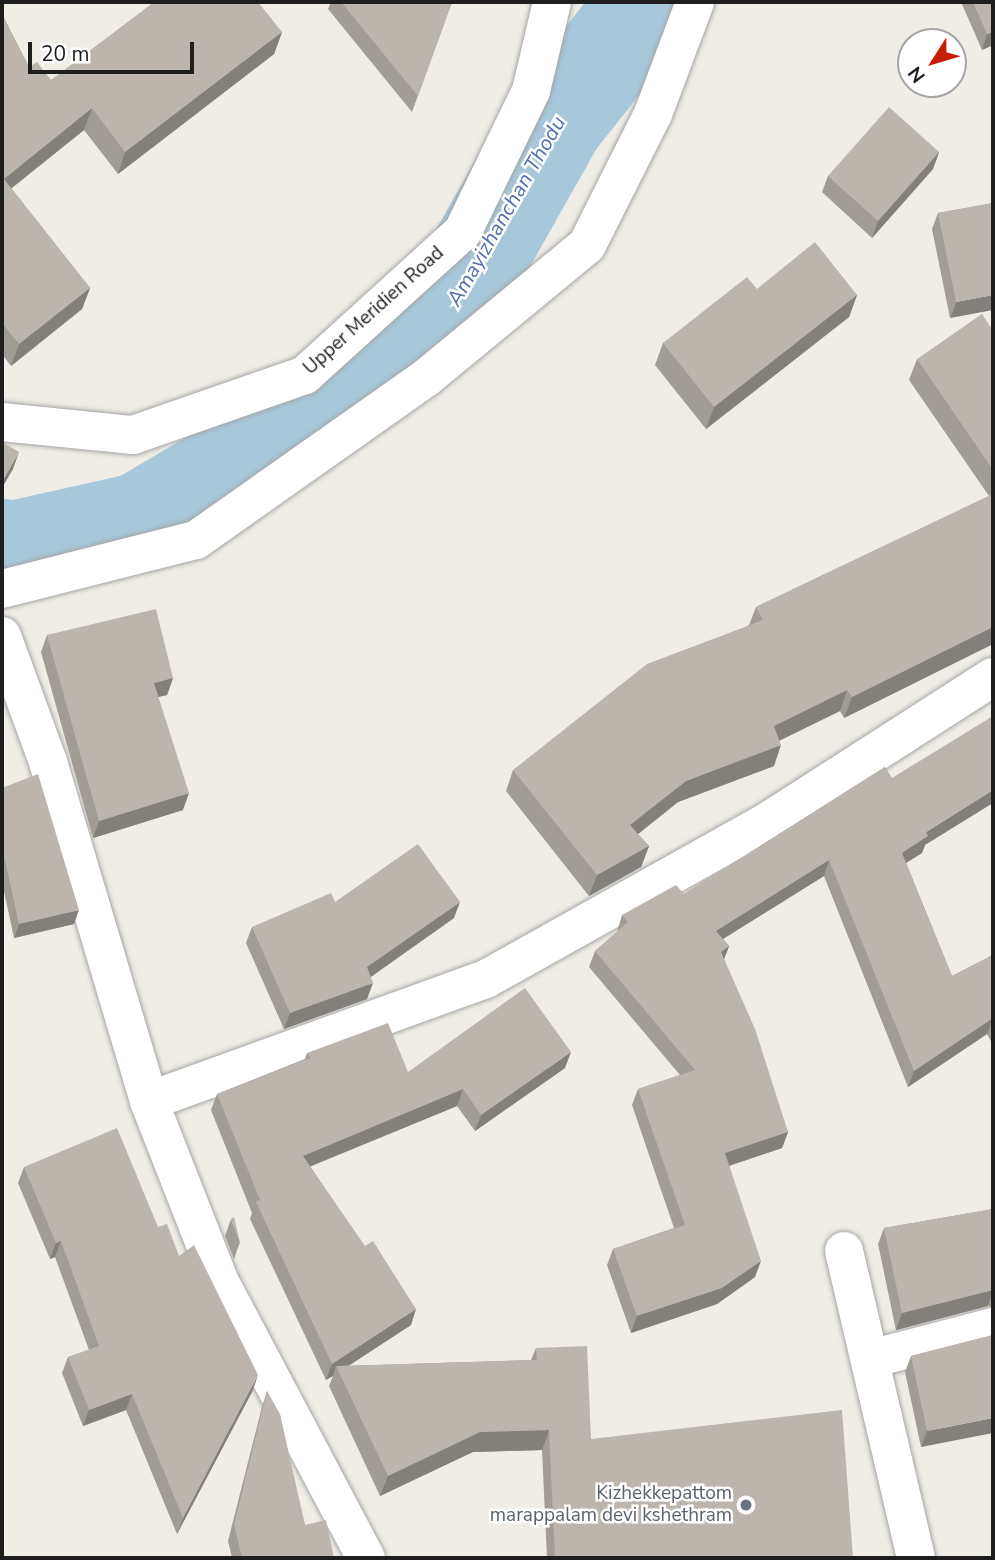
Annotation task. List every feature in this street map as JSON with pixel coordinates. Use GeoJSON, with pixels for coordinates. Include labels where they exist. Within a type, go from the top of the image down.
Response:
{"type":"FeatureCollection","features":[{"type":"Feature","properties":{"kind":"street","name":"Upper Meridien Road"},"geometry":{"type":"LineString","coordinates":[[2,422],[133,435],[305,375],[463,231],[531,91],[551,2]]}},
{"type":"Feature","properties":{"kind":"street"},"geometry":{"type":"LineString","coordinates":[[2,589],[196,540],[427,377],[587,245],[653,114],[695,2]]}},
{"type":"Feature","properties":{"kind":"street"},"geometry":{"type":"LineString","coordinates":[[2,636],[48,762],[149,1101],[219,1280],[366,1558]]}},
{"type":"Feature","properties":{"kind":"street"},"geometry":{"type":"LineString","coordinates":[[149,1101],[486,979],[771,820],[993,677]]}},
{"type":"Feature","properties":{"kind":"street"},"geometry":{"type":"LineString","coordinates":[[844,1251],[916,1558]]}},
{"type":"Feature","properties":{"kind":"street"},"geometry":{"type":"LineString","coordinates":[[870,1359],[993,1327]]}},
{"type":"Feature","properties":{"kind":"building"},"geometry":{"type":"Polygon","coordinates":[[[154,2],[258,2],[282,32],[125,152],[92,108],[4,179],[90,288],[19,344],[2,323],[2,14],[29,67],[37,62],[51,80],[154,2]]]}},
{"type":"Feature","properties":{"kind":"building"},"geometry":{"type":"Polygon","coordinates":[[[341,2],[452,2],[418,96],[341,2]]]}},
{"type":"Feature","properties":{"kind":"building"},"geometry":{"type":"Polygon","coordinates":[[[973,2],[993,2],[993,32],[987,34],[973,2]]]}},
{"type":"Feature","properties":{"kind":"building"},"geometry":{"type":"Polygon","coordinates":[[[889,107],[939,152],[878,221],[828,176],[889,107]]]}},
{"type":"Feature","properties":{"kind":"building"},"geometry":{"type":"Polygon","coordinates":[[[993,203],[993,295],[956,302],[938,213],[993,203]]]}},
{"type":"Feature","properties":{"kind":"building"},"geometry":{"type":"Polygon","coordinates":[[[815,242],[857,295],[714,407],[663,343],[747,277],[757,289],[815,242]]]}},
{"type":"Feature","properties":{"kind":"building"},"geometry":{"type":"Polygon","coordinates":[[[982,314],[993,331],[993,470],[917,359],[982,314]]]}},
{"type":"Feature","properties":{"kind":"building"},"geometry":{"type":"Polygon","coordinates":[[[2,442],[19,452],[2,482],[2,442]]]}},
{"type":"Feature","properties":{"kind":"building"},"geometry":{"type":"Polygon","coordinates":[[[993,494],[993,627],[852,697],[847,690],[774,726],[781,745],[686,781],[630,825],[649,846],[597,875],[513,770],[647,664],[763,620],[756,607],[993,494]]]}},
{"type":"Feature","properties":{"kind":"building"},"geometry":{"type":"Polygon","coordinates":[[[156,609],[173,678],[154,683],[189,793],[99,821],[47,635],[156,609]]]}},
{"type":"Feature","properties":{"kind":"building"},"geometry":{"type":"Polygon","coordinates":[[[993,716],[993,790],[926,832],[928,836],[902,853],[952,976],[993,955],[993,1018],[914,1071],[829,860],[716,931],[729,946],[721,952],[755,1029],[788,1132],[725,1153],[761,1261],[722,1288],[637,1316],[613,1249],[685,1225],[638,1089],[695,1070],[595,951],[628,922],[622,915],[676,885],[684,894],[885,767],[892,778],[993,716]]]}},
{"type":"Feature","properties":{"kind":"building"},"geometry":{"type":"Polygon","coordinates":[[[38,774],[79,910],[19,924],[2,846],[2,788],[38,774]]]}},
{"type":"Feature","properties":{"kind":"building"},"geometry":{"type":"Polygon","coordinates":[[[418,844],[460,902],[367,967],[373,983],[290,1013],[252,927],[331,893],[335,902],[418,844]]]}},
{"type":"Feature","properties":{"kind":"building"},"geometry":{"type":"Polygon","coordinates":[[[525,988],[571,1052],[481,1115],[463,1089],[303,1156],[365,1246],[373,1241],[416,1309],[332,1364],[256,1202],[260,1200],[217,1094],[310,1058],[307,1053],[388,1023],[408,1072],[525,988]]]}},
{"type":"Feature","properties":{"kind":"building"},"geometry":{"type":"Polygon","coordinates":[[[117,1128],[158,1227],[167,1224],[179,1256],[194,1245],[258,1375],[183,1518],[132,1394],[89,1410],[68,1357],[99,1346],[61,1241],[56,1243],[24,1167],[117,1128]]]}},
{"type":"Feature","properties":{"kind":"building"},"geometry":{"type":"Polygon","coordinates":[[[993,1209],[993,1290],[902,1313],[884,1228],[993,1209]]]}},
{"type":"Feature","properties":{"kind":"building"},"geometry":{"type":"Polygon","coordinates":[[[234,1217],[240,1242],[231,1219],[234,1217]]]}},
{"type":"Feature","properties":{"kind":"building"},"geometry":{"type":"Polygon","coordinates":[[[993,1335],[993,1418],[927,1431],[911,1356],[993,1335]]]}},
{"type":"Feature","properties":{"kind":"building"},"geometry":{"type":"Polygon","coordinates":[[[587,1346],[591,1439],[842,1410],[853,1558],[555,1558],[549,1430],[480,1432],[388,1476],[336,1366],[537,1360],[536,1348],[587,1346]]]}},
{"type":"Feature","properties":{"kind":"building"},"geometry":{"type":"Polygon","coordinates":[[[267,1391],[280,1414],[305,1525],[326,1520],[334,1558],[242,1558],[234,1525],[267,1391]]]}},
{"type":"Feature","properties":{"kind":"waterway","name":"Amayizhanchan Thodu"},"geometry":{"type":"LineString","coordinates":[[2,549],[9,552],[139,523],[297,430],[442,321],[554,122],[649,2]]}},
{"type":"Feature","properties":{"kind":"place","name":"Kizhekkepattom marappalam devi kshethram"},"geometry":{"type":"Point","coordinates":[746,1505]}}]}
